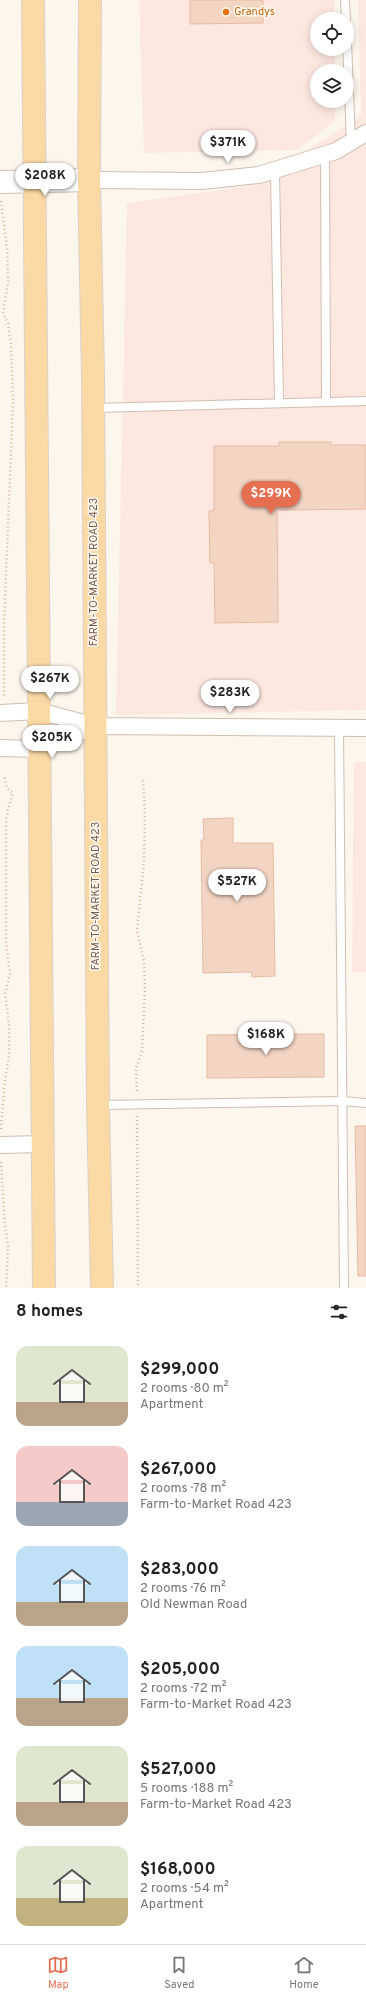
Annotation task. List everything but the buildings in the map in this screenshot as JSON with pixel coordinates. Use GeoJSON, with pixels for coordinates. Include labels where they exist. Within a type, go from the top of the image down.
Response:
{"type":"FeatureCollection","features":[{"type":"Feature","properties":{"kind":"main road"},"geometry":{"type":"LineString","coordinates":[[33,0],[44,1288]]}},
{"type":"Feature","properties":{"kind":"main road","name":"FARM-TO-MARKET ROAD 423"},"geometry":{"type":"LineString","coordinates":[[90,0],[90,180],[98,1105],[102,1288]]}},
{"type":"Feature","properties":{"kind":"street"},"geometry":{"type":"LineString","coordinates":[[0,188],[34,180],[202,180],[259,175],[325,154],[366,133]]}},
{"type":"Feature","properties":{"kind":"street"},"geometry":{"type":"LineString","coordinates":[[2,705],[39,711],[95,726],[366,728]]}},
{"type":"Feature","properties":{"kind":"street"},"geometry":{"type":"LineString","coordinates":[[0,748],[39,749],[95,726]]}},
{"type":"Feature","properties":{"kind":"street"},"geometry":{"type":"LineString","coordinates":[[0,1145],[42,1144]]}},
{"type":"Feature","properties":{"kind":"lane"},"geometry":{"type":"LineString","coordinates":[[345,0],[346,12]]}},
{"type":"Feature","properties":{"kind":"lane"},"geometry":{"type":"LineString","coordinates":[[348,56],[351,142]]}},
{"type":"Feature","properties":{"kind":"lane"},"geometry":{"type":"LineString","coordinates":[[325,154],[326,402]]}},
{"type":"Feature","properties":{"kind":"lane"},"geometry":{"type":"LineString","coordinates":[[275,170],[279,403]]}},
{"type":"Feature","properties":{"kind":"lane"},"geometry":{"type":"LineString","coordinates":[[93,408],[366,401]]}},
{"type":"Feature","properties":{"kind":"lane"},"geometry":{"type":"LineString","coordinates":[[339,729],[344,1288]]}},
{"type":"Feature","properties":{"kind":"lane"},"geometry":{"type":"LineString","coordinates":[[98,1105],[342,1101],[366,1103]]}},
{"type":"Feature","properties":{"kind":"path"},"geometry":{"type":"LineString","coordinates":[[0,188],[5,230],[8,281],[3,314],[8,323],[11,343],[13,402],[2,705]]}},
{"type":"Feature","properties":{"kind":"path"},"geometry":{"type":"LineString","coordinates":[[0,226],[5,230]]}},
{"type":"Feature","properties":{"kind":"path"},"geometry":{"type":"LineString","coordinates":[[4,775],[7,788],[13,792],[6,822],[6,943],[10,974],[5,994],[9,1023],[9,1056],[2,1101],[0,1145],[5,1227],[8,1246],[6,1288]]}},
{"type":"Feature","properties":{"kind":"path"},"geometry":{"type":"LineString","coordinates":[[138,1288],[138,1104],[136,1069],[142,1051],[145,988],[144,961],[137,931],[144,860],[145,813],[143,780]]}},
{"type":"Feature","properties":{"kind":"shaded area"},"geometry":{"type":"Polygon","coordinates":[[[139,0],[334,0],[334,12],[310,12],[310,56],[334,56],[335,64],[310,64],[310,108],[335,108],[335,121],[296,150],[144,153],[139,0]]]}},
{"type":"Feature","properties":{"kind":"shaded area"},"geometry":{"type":"Polygon","coordinates":[[[358,0],[366,0],[366,710],[116,715],[127,203],[249,186],[361,116],[358,0]]]}},
{"type":"Feature","properties":{"kind":"shaded area"},"geometry":{"type":"Polygon","coordinates":[[[354,762],[366,762],[366,972],[352,972],[354,762]]]}},
{"type":"Feature","properties":{"kind":"place","name":"Grandys"},"geometry":{"type":"Point","coordinates":[226,12]}}]}
